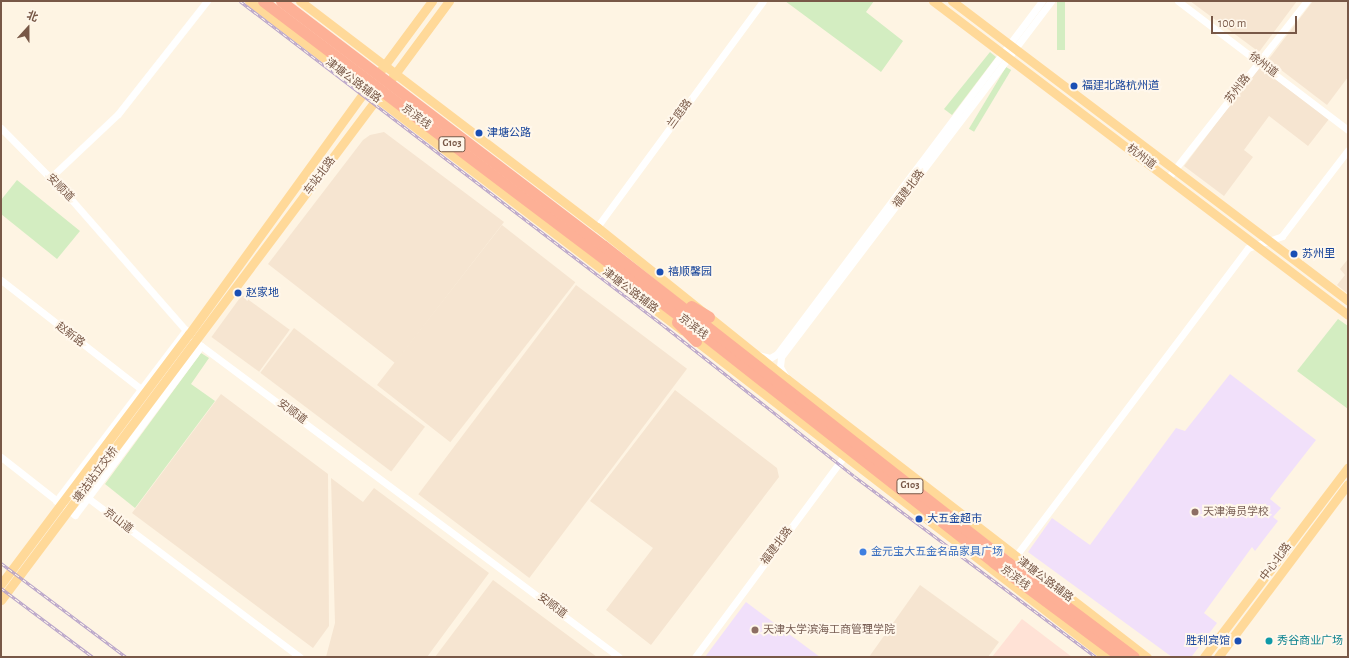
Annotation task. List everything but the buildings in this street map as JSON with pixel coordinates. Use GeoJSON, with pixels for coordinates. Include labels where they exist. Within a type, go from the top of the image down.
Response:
{"type":"FeatureCollection","features":[{"type":"Feature","properties":{"kind":"highway","name":"京滨线"},"geometry":{"type":"LineString","coordinates":[[263,1],[644,284],[1134,657]]}},
{"type":"Feature","properties":{"kind":"highway","name":"京滨线"},"geometry":{"type":"LineString","coordinates":[[281,1],[644,284]]}},
{"type":"Feature","properties":{"kind":"highway"},"geometry":{"type":"LineString","coordinates":[[644,284],[709,317]]}},
{"type":"Feature","properties":{"kind":"highway","name":"G103"},"geometry":{"type":"LineString","coordinates":[[644,284],[696,341]]}},
{"type":"Feature","properties":{"kind":"highway","name":"京滨线"},"geometry":{"type":"LineString","coordinates":[[685,315],[993,562],[1121,657]]}},
{"type":"Feature","properties":{"kind":"main road","name":"津塘公路辅路"},"geometry":{"type":"LineString","coordinates":[[249,1],[696,341],[1106,657]]}},
{"type":"Feature","properties":{"kind":"main road","name":"津塘公路辅路"},"geometry":{"type":"LineString","coordinates":[[300,1],[597,227],[787,379],[1147,657]]}},
{"type":"Feature","properties":{"kind":"main road","name":"车站北路"},"geometry":{"type":"LineString","coordinates":[[181,344],[187,332],[432,1]]}},
{"type":"Feature","properties":{"kind":"main road","name":"车站北路"},"geometry":{"type":"LineString","coordinates":[[190,350],[199,344],[449,1]]}},
{"type":"Feature","properties":{"kind":"main road","name":"杭州道"},"geometry":{"type":"LineString","coordinates":[[933,1],[1348,315]]}},
{"type":"Feature","properties":{"kind":"main road","name":"杭州道"},"geometry":{"type":"LineString","coordinates":[[952,1],[1348,301]]}},
{"type":"Feature","properties":{"kind":"main road","name":"塘沽站立交桥"},"geometry":{"type":"LineString","coordinates":[[1,584],[181,344]]}},
{"type":"Feature","properties":{"kind":"main road","name":"塘沽站立交桥"},"geometry":{"type":"LineString","coordinates":[[1,600],[190,350]]}},
{"type":"Feature","properties":{"kind":"main road","name":"中心北路"},"geometry":{"type":"LineString","coordinates":[[1204,657],[1348,467]]}},
{"type":"Feature","properties":{"kind":"main road","name":"中心北路"},"geometry":{"type":"LineString","coordinates":[[1218,657],[1348,484]]}},
{"type":"Feature","properties":{"kind":"street"},"geometry":{"type":"LineString","coordinates":[[50,178],[118,114],[207,1]]}},
{"type":"Feature","properties":{"kind":"street","name":"兰庭路"},"geometry":{"type":"LineString","coordinates":[[597,227],[763,1]]}},
{"type":"Feature","properties":{"kind":"street","name":"福建北路"},"geometry":{"type":"LineString","coordinates":[[787,379],[780,366],[781,357],[1006,55],[1042,1]]}},
{"type":"Feature","properties":{"kind":"street","name":"福建北路"},"geometry":{"type":"LineString","coordinates":[[1012,46],[1051,1]]}},
{"type":"Feature","properties":{"kind":"street","name":"徐州道"},"geometry":{"type":"LineString","coordinates":[[1178,1],[1348,130]]}},
{"type":"Feature","properties":{"kind":"street","name":"苏州路"},"geometry":{"type":"LineString","coordinates":[[1168,178],[1307,1]]}},
{"type":"Feature","properties":{"kind":"street","name":"福建北路"},"geometry":{"type":"LineString","coordinates":[[755,353],[766,358],[778,354],[1006,55]]}},
{"type":"Feature","properties":{"kind":"street","name":"安顺道"},"geometry":{"type":"LineString","coordinates":[[1,128],[50,178],[199,344],[619,657]]}},
{"type":"Feature","properties":{"kind":"street"},"geometry":{"type":"LineString","coordinates":[[1015,556],[1248,248],[1282,236],[1348,150]]}},
{"type":"Feature","properties":{"kind":"street","name":"赵新路"},"geometry":{"type":"LineString","coordinates":[[1,280],[141,389]]}},
{"type":"Feature","properties":{"kind":"street"},"geometry":{"type":"LineString","coordinates":[[56,501],[141,389],[187,332]]}},
{"type":"Feature","properties":{"kind":"street"},"geometry":{"type":"LineString","coordinates":[[1,457],[75,515],[199,344]]}},
{"type":"Feature","properties":{"kind":"street","name":"福建北路"},"geometry":{"type":"LineString","coordinates":[[694,657],[860,436]]}},
{"type":"Feature","properties":{"kind":"street","name":"京山道"},"geometry":{"type":"LineString","coordinates":[[88,498],[300,657]]}},
{"type":"Feature","properties":{"kind":"shaded area"},"geometry":{"type":"Polygon","coordinates":[[[1190,1],[1297,1],[1259,52],[1190,1]]]}},
{"type":"Feature","properties":{"kind":"shaded area"},"geometry":{"type":"Polygon","coordinates":[[[1313,1],[1348,1],[1348,77],[1327,105],[1268,60],[1313,1]]]}},
{"type":"Feature","properties":{"kind":"shaded area"},"geometry":{"type":"Polygon","coordinates":[[[1259,67],[1329,119],[1308,146],[1269,116],[1244,150],[1253,157],[1224,196],[1184,166],[1259,67]]]}},
{"type":"Feature","properties":{"kind":"shaded area"},"geometry":{"type":"Polygon","coordinates":[[[384,132],[504,222],[395,363],[268,264],[363,140],[370,135],[384,132]]]}},
{"type":"Feature","properties":{"kind":"shaded area"},"geometry":{"type":"Polygon","coordinates":[[[502,225],[575,282],[450,442],[377,385],[502,225]]]}},
{"type":"Feature","properties":{"kind":"shaded area"},"geometry":{"type":"Polygon","coordinates":[[[1348,259],[1348,294],[1337,285],[1345,275],[1340,269],[1348,259]]]}},
{"type":"Feature","properties":{"kind":"shaded area"},"geometry":{"type":"Polygon","coordinates":[[[576,285],[687,369],[529,578],[418,494],[576,285]]]}},
{"type":"Feature","properties":{"kind":"shaded area"},"geometry":{"type":"Polygon","coordinates":[[[242,295],[290,330],[259,372],[211,337],[242,295]]]}},
{"type":"Feature","properties":{"kind":"shaded area"},"geometry":{"type":"Polygon","coordinates":[[[294,328],[425,427],[391,471],[260,373],[294,328]]]}},
{"type":"Feature","properties":{"kind":"shaded area","name":"天津海员学校"},"geometry":{"type":"Polygon","coordinates":[[[1230,374],[1316,440],[1270,499],[1281,508],[1273,517],[1278,521],[1255,551],[1252,547],[1204,613],[1217,623],[1192,656],[1172,657],[1028,552],[1052,518],[1090,545],[1176,428],[1185,431],[1230,374]]]}},
{"type":"Feature","properties":{"kind":"shaded area"},"geometry":{"type":"Polygon","coordinates":[[[675,390],[777,468],[779,477],[651,645],[606,610],[653,548],[590,501],[675,390]]]}},
{"type":"Feature","properties":{"kind":"shaded area"},"geometry":{"type":"Polygon","coordinates":[[[221,394],[328,474],[329,626],[313,648],[132,513],[221,394]]]}},
{"type":"Feature","properties":{"kind":"shaded area"},"geometry":{"type":"Polygon","coordinates":[[[331,478],[363,502],[374,488],[489,573],[427,657],[326,657],[335,623],[331,478]]]}},
{"type":"Feature","properties":{"kind":"shaded area"},"geometry":{"type":"Polygon","coordinates":[[[493,580],[597,657],[435,657],[493,580]]]}},
{"type":"Feature","properties":{"kind":"shaded area"},"geometry":{"type":"Polygon","coordinates":[[[920,585],[999,642],[988,657],[869,657],[920,585]]]}},
{"type":"Feature","properties":{"kind":"shaded area","name":"天津大学滨海工商管理学院"},"geometry":{"type":"Polygon","coordinates":[[[746,602],[820,657],[705,657],[746,602]]]}},
{"type":"Feature","properties":{"kind":"shaded area"},"geometry":{"type":"Polygon","coordinates":[[[1022,619],[1072,657],[992,657],[1022,619]]]}},
{"type":"Feature","properties":{"kind":"green space"},"geometry":{"type":"Polygon","coordinates":[[[785,1],[874,1],[866,12],[903,41],[881,72],[785,1]]]}},
{"type":"Feature","properties":{"kind":"green space"},"geometry":{"type":"Polygon","coordinates":[[[1057,1],[1065,1],[1065,50],[1057,50],[1057,1]]]}},
{"type":"Feature","properties":{"kind":"green space"},"geometry":{"type":"Polygon","coordinates":[[[990,52],[996,57],[952,115],[944,109],[990,52]]]}},
{"type":"Feature","properties":{"kind":"green space"},"geometry":{"type":"Polygon","coordinates":[[[1006,67],[1011,70],[974,132],[969,129],[1006,67]]]}},
{"type":"Feature","properties":{"kind":"green space"},"geometry":{"type":"Polygon","coordinates":[[[17,180],[80,231],[57,259],[1,214],[1,200],[17,180]]]}},
{"type":"Feature","properties":{"kind":"green space"},"geometry":{"type":"Polygon","coordinates":[[[1338,319],[1348,326],[1348,409],[1297,371],[1338,319]]]}},
{"type":"Feature","properties":{"kind":"green space"},"geometry":{"type":"Polygon","coordinates":[[[201,353],[209,358],[191,384],[215,401],[135,508],[105,484],[201,353]]]}},
{"type":"Feature","properties":{"kind":"railway"},"geometry":{"type":"LineString","coordinates":[[240,1],[663,325],[854,476],[1096,657]]}},
{"type":"Feature","properties":{"kind":"railway"},"geometry":{"type":"LineString","coordinates":[[1,563],[126,657]]}},
{"type":"Feature","properties":{"kind":"railway"},"geometry":{"type":"LineString","coordinates":[[1,588],[93,657]]}},
{"type":"Feature","properties":{"kind":"place","name":"福建北路杭州道"},"geometry":{"type":"Point","coordinates":[1074,86]}},
{"type":"Feature","properties":{"kind":"place","name":"津塘公路"},"geometry":{"type":"Point","coordinates":[479,133]}},
{"type":"Feature","properties":{"kind":"place","name":"苏州里"},"geometry":{"type":"Point","coordinates":[1294,254]}},
{"type":"Feature","properties":{"kind":"place","name":"禧顺馨园"},"geometry":{"type":"Point","coordinates":[660,272]}},
{"type":"Feature","properties":{"kind":"place","name":"赵家地"},"geometry":{"type":"Point","coordinates":[238,293]}},
{"type":"Feature","properties":{"kind":"place","name":"天津海员学校"},"geometry":{"type":"Point","coordinates":[1195,512]}},
{"type":"Feature","properties":{"kind":"place","name":"大五金超市"},"geometry":{"type":"Point","coordinates":[919,519]}},
{"type":"Feature","properties":{"kind":"place","name":"金元宝大五金名品家具广场"},"geometry":{"type":"Point","coordinates":[863,552]}},
{"type":"Feature","properties":{"kind":"place","name":"天津大学滨海工商管理学院"},"geometry":{"type":"Point","coordinates":[755,630]}},
{"type":"Feature","properties":{"kind":"place","name":"胜利宾馆"},"geometry":{"type":"Point","coordinates":[1238,641]}},
{"type":"Feature","properties":{"kind":"place","name":"秀谷商业广场"},"geometry":{"type":"Point","coordinates":[1269,641]}}]}
